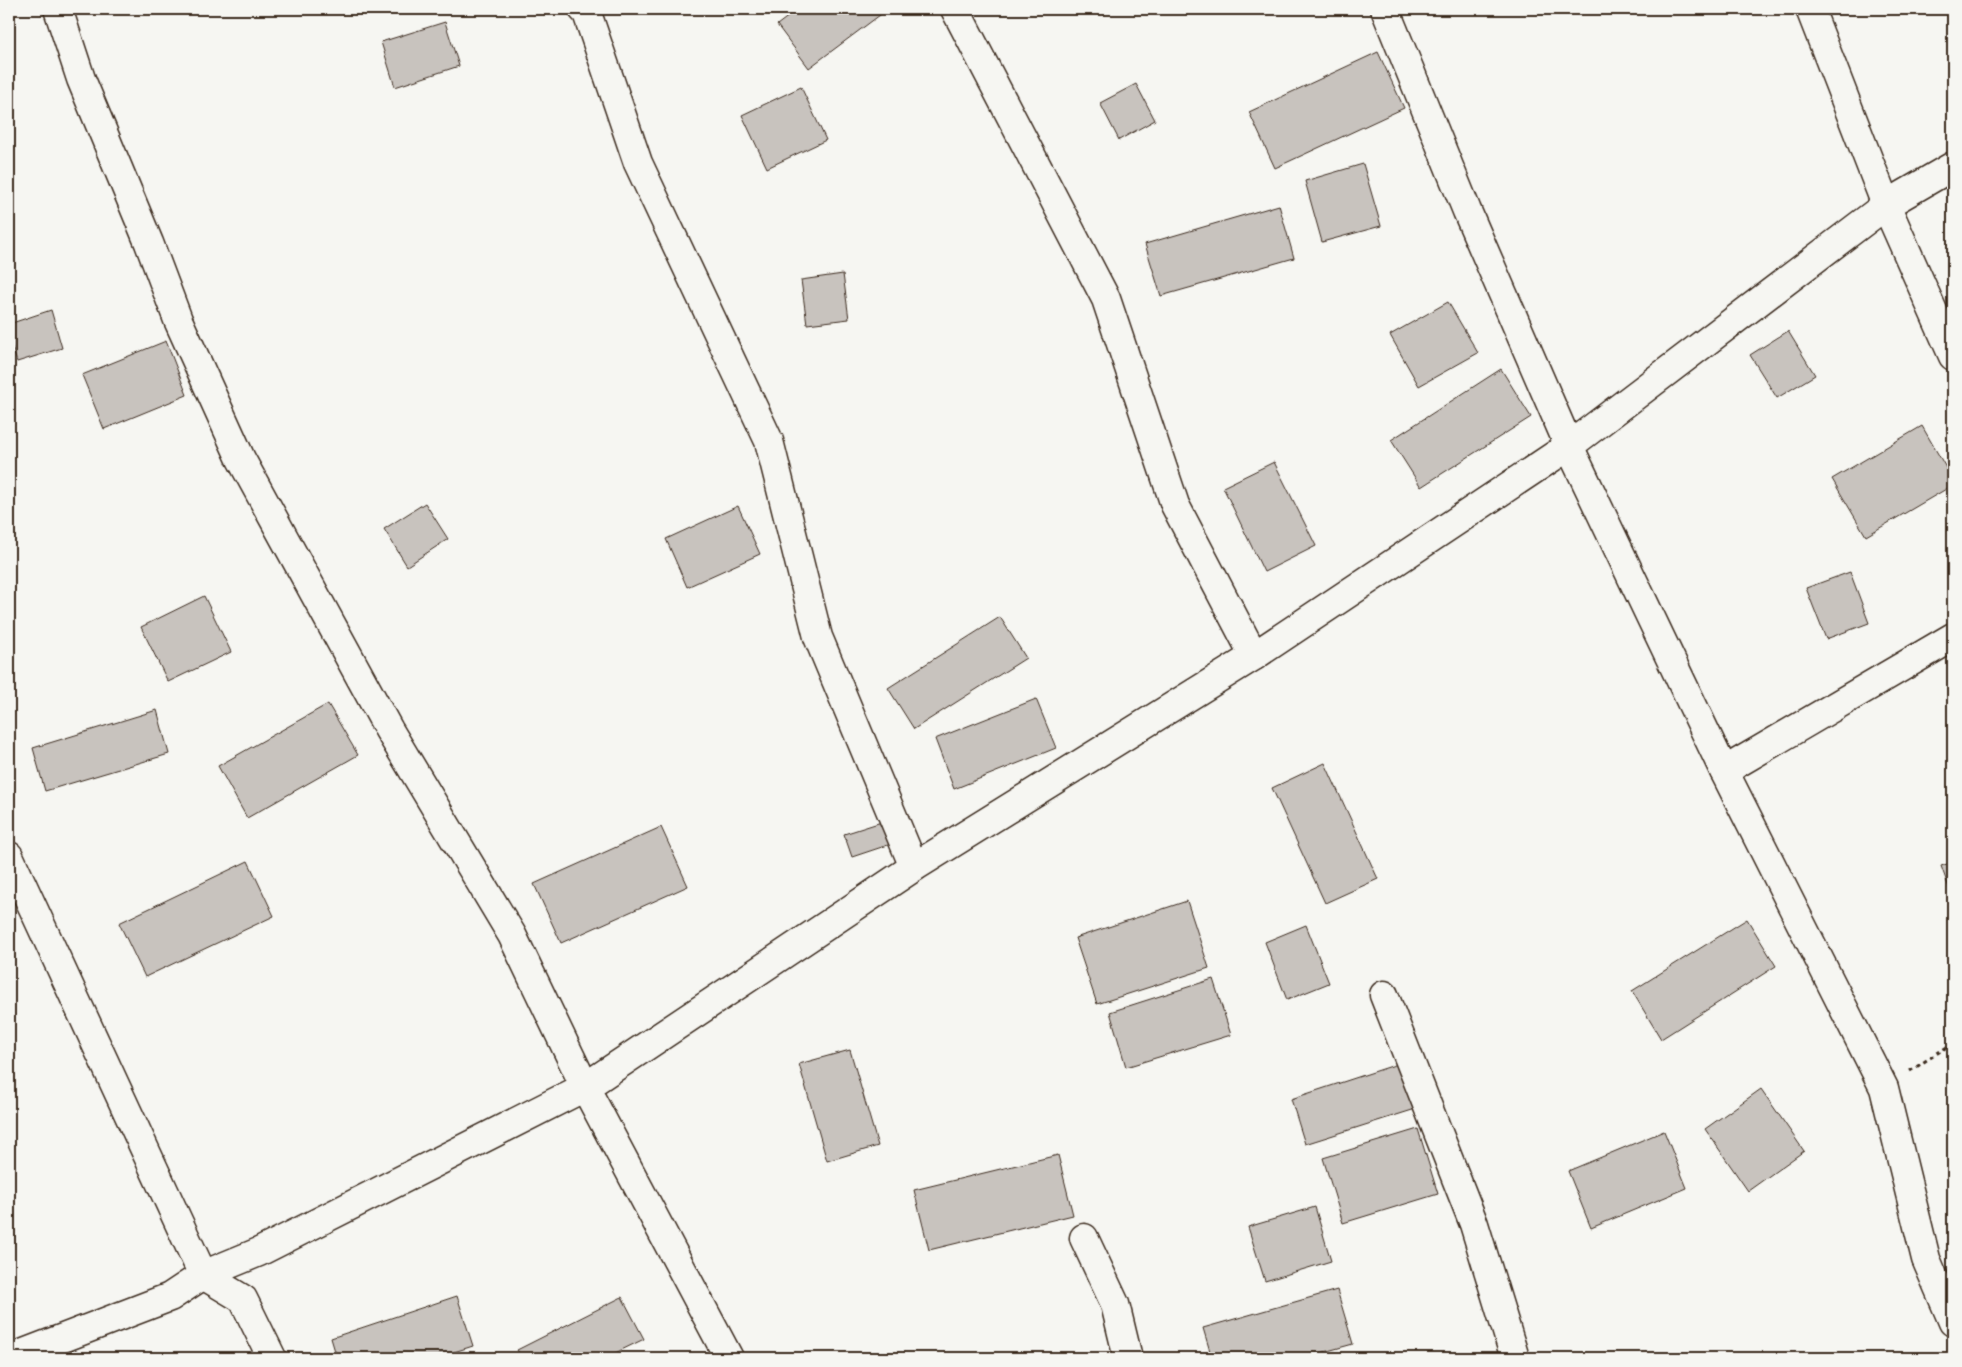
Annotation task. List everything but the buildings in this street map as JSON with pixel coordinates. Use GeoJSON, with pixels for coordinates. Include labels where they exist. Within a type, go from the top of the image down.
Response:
{"type":"FeatureCollection","features":[{"type":"Feature","properties":{"kind":"street"},"geometry":{"type":"LineString","coordinates":[[58,9],[81,79],[150,243],[178,320],[241,459],[390,730],[512,935],[585,1087],[729,1358]]}},
{"type":"Feature","properties":{"kind":"street"},"geometry":{"type":"LineString","coordinates":[[583,9],[587,13],[638,163],[770,441],[818,637],[914,867]]}},
{"type":"Feature","properties":{"kind":"street"},"geometry":{"type":"LineString","coordinates":[[955,9],[1106,300],[1175,504],[1254,656]]}},
{"type":"Feature","properties":{"kind":"street"},"geometry":{"type":"LineString","coordinates":[[1385,9],[1467,211],[1569,446],[1724,771],[1884,1088],[1926,1259],[1953,1322]]}},
{"type":"Feature","properties":{"kind":"street"},"geometry":{"type":"LineString","coordinates":[[1810,9],[1886,205],[1953,356]]}},
{"type":"Feature","properties":{"kind":"street"},"geometry":{"type":"LineString","coordinates":[[11,1358],[170,1297],[203,1275],[259,1252],[585,1087],[914,867],[1254,656],[1569,446],[1886,205],[1953,166]]}},
{"type":"Feature","properties":{"kind":"street"},"geometry":{"type":"LineString","coordinates":[[1724,771],[1953,637]]}},
{"type":"Feature","properties":{"kind":"street"},"geometry":{"type":"LineString","coordinates":[[9,856],[203,1275],[243,1299],[272,1358]]}},
{"type":"Feature","properties":{"kind":"street"},"geometry":{"type":"LineString","coordinates":[[1384,995],[1474,1224],[1515,1358]]}},
{"type":"Feature","properties":{"kind":"street"},"geometry":{"type":"LineString","coordinates":[[1084,1238],[1115,1304],[1128,1358]]}},
{"type":"Feature","properties":{"kind":"path"},"geometry":{"type":"LineString","coordinates":[[1884,1088],[1953,1043]]}}]}
